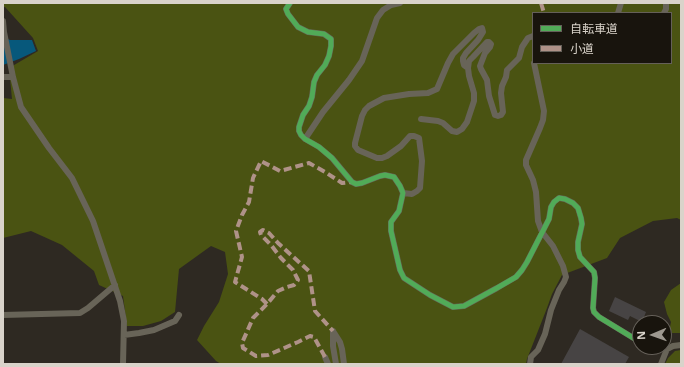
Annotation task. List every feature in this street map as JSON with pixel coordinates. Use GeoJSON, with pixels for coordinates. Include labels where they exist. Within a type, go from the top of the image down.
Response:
{"type":"FeatureCollection","features":[{"type":"Feature","properties":{"kind":"street"},"geometry":{"type":"LineString","coordinates":[[290,3],[286,9],[298,27],[308,32],[324,34],[331,39],[329,56],[314,82],[312,97],[309,106],[303,115],[299,131],[305,139],[319,147],[332,158],[352,182],[356,184],[385,175],[394,177],[403,193],[399,211],[391,222],[391,231],[400,270],[404,278],[430,295],[453,307],[464,306],[516,277],[527,262],[548,219],[551,207],[556,199],[562,198],[573,202],[578,208],[582,218],[578,250],[580,257],[594,272],[594,312],[599,317],[632,337]]}},
{"type":"Feature","properties":{"kind":"street"},"geometry":{"type":"LineString","coordinates":[[305,139],[323,112],[362,61],[377,18],[383,10],[391,5],[400,3]]}},
{"type":"Feature","properties":{"kind":"street"},"geometry":{"type":"LineString","coordinates":[[3,21],[4,34],[21,107],[72,178],[93,221],[120,301],[124,321],[123,364]]}},
{"type":"Feature","properties":{"kind":"street"},"geometry":{"type":"LineString","coordinates":[[403,193],[412,194],[420,188],[422,162],[419,138],[410,136],[387,156],[377,158],[358,150],[355,146],[362,116],[369,106],[384,98],[428,93],[437,90],[453,54],[474,33],[482,28],[483,32],[478,40],[463,58],[464,65],[468,68]]}},
{"type":"Feature","properties":{"kind":"street"},"geometry":{"type":"LineString","coordinates":[[421,119],[438,121],[443,123],[452,131],[457,132],[462,129],[467,122],[474,101],[474,93],[468,68],[473,57],[487,42],[491,44],[490,48],[483,57],[480,69],[487,80],[489,96],[495,114],[498,116],[501,115],[503,112],[501,93],[507,70],[519,58],[522,47],[528,38],[532,36]]}},
{"type":"Feature","properties":{"kind":"street"},"geometry":{"type":"LineString","coordinates":[[530,364],[531,357],[538,350],[545,334],[551,310],[566,277],[563,266],[553,246],[542,232],[538,221],[536,192],[533,180],[526,165],[526,160],[542,124],[544,111],[534,64]]}},
{"type":"Feature","properties":{"kind":"street"},"geometry":{"type":"LineString","coordinates":[[3,77],[13,77]]}},
{"type":"Feature","properties":{"kind":"street"},"geometry":{"type":"LineString","coordinates":[[3,315],[80,313],[115,285]]}},
{"type":"Feature","properties":{"kind":"street"},"geometry":{"type":"LineString","coordinates":[[124,334],[154,330],[176,320],[179,315]]}},
{"type":"Feature","properties":{"kind":"street"},"geometry":{"type":"LineString","coordinates":[[336,364],[333,346],[333,331],[340,342],[344,364]]}},
{"type":"Feature","properties":{"kind":"street"},"geometry":{"type":"LineString","coordinates":[[325,357],[328,364]]}},
{"type":"Feature","properties":{"kind":"green space"},"geometry":{"type":"Polygon","coordinates":[[[3,3],[681,3],[681,220],[677,218],[653,221],[620,238],[607,258],[562,275],[552,294],[526,364],[221,364],[216,361],[197,340],[219,302],[228,274],[225,252],[211,246],[179,269],[175,312],[161,321],[143,326],[127,326],[123,296],[99,285],[94,271],[62,245],[31,231],[3,238],[3,98],[12,99],[9,68],[38,51],[33,38],[5,7],[3,7],[3,3]]]}},
{"type":"Feature","properties":{"kind":"green space"},"geometry":{"type":"Polygon","coordinates":[[[681,283],[681,333],[672,333],[672,315],[668,315],[664,302],[671,290],[681,283]]]}},
{"type":"Feature","properties":{"kind":"green space"},"geometry":{"type":"Polygon","coordinates":[[[681,350],[681,364],[665,364],[668,358],[675,351],[681,350]]]}},
{"type":"Feature","properties":{"kind":"water"},"geometry":{"type":"Polygon","coordinates":[[[3,37],[10,40],[32,40],[36,51],[3,65],[3,37]]]}},
{"type":"Feature","properties":{"kind":"building"},"geometry":{"type":"Polygon","coordinates":[[[615,297],[646,312],[645,315],[632,315],[632,317],[630,316],[628,320],[609,311],[615,297]]]}},
{"type":"Feature","properties":{"kind":"building"},"geometry":{"type":"Polygon","coordinates":[[[580,329],[629,357],[625,364],[561,364],[580,329]]]}},
{"type":"Feature","properties":{"kind":"marked path"},"geometry":{"type":"LineString","coordinates":[[541,3],[544,12]]}},
{"type":"Feature","properties":{"kind":"marked path"},"geometry":{"type":"LineString","coordinates":[[267,304],[262,299],[235,282],[242,257],[236,231],[249,202],[253,178],[261,161],[280,171],[309,163],[342,183],[352,182]]}},
{"type":"Feature","properties":{"kind":"marked path"},"geometry":{"type":"LineString","coordinates":[[325,357],[314,337],[310,336],[268,355],[256,356],[243,348],[242,343],[253,318],[278,291],[294,285],[298,280],[293,270],[261,235],[260,232],[263,230],[269,233],[309,271],[315,311],[333,331]]}},
{"type":"Feature","properties":{"kind":"cycle path"},"geometry":{"type":"LineString","coordinates":[[290,3],[286,9],[298,27],[308,32],[324,34],[331,39],[329,56],[314,82],[312,97],[309,106],[303,115],[299,131],[305,139],[319,147],[332,158],[352,182],[356,184],[385,175],[394,177],[403,193],[399,211],[391,222],[391,231],[400,270],[404,278],[430,295],[453,307],[464,306],[516,277],[527,262],[549,219],[551,207],[554,202],[559,198],[565,199],[573,203],[578,208],[581,218],[582,224],[578,242],[578,250],[580,257],[594,272],[594,312],[599,317],[632,337]]}}]}
